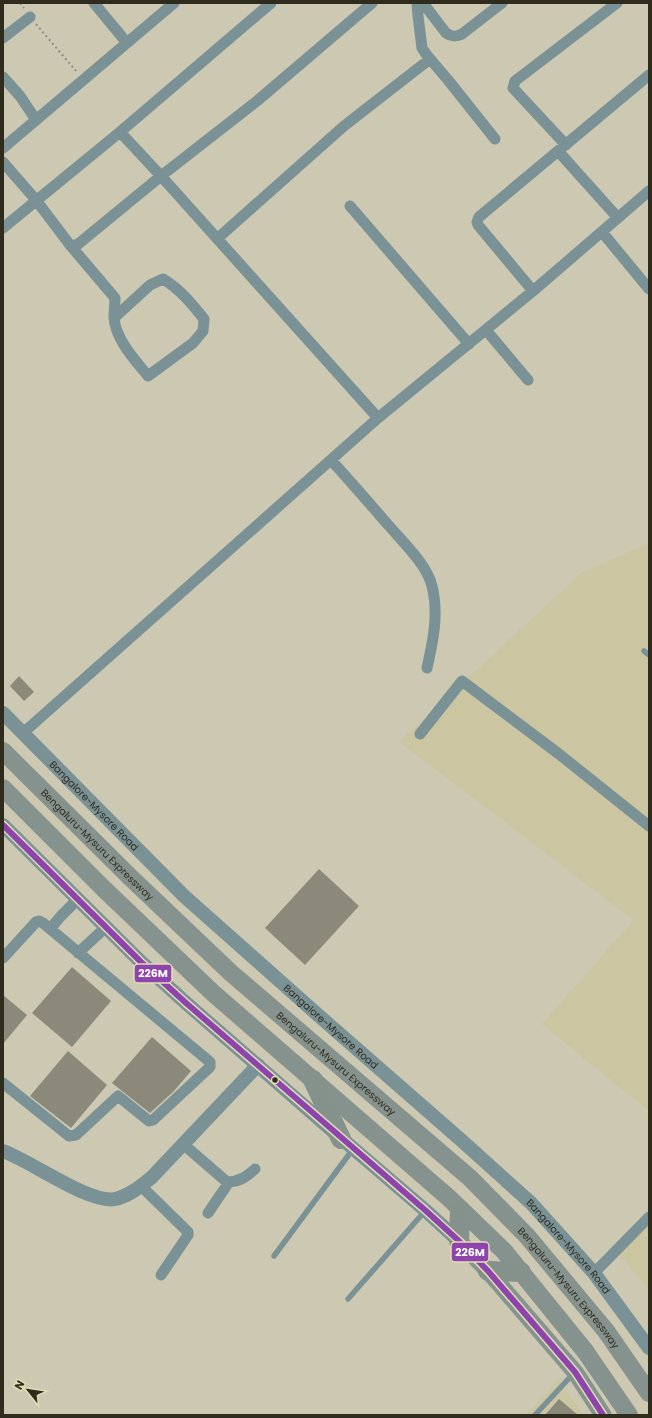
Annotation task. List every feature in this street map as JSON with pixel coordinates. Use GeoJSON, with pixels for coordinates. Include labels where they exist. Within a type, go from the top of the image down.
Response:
{"type":"FeatureCollection","features":[{"type":"Feature","properties":{"kind":"highway","name":"Bengaluru-Mysuru Expressway"},"geometry":{"type":"LineString","coordinates":[[3,751],[130,877],[231,973],[470,1178],[527,1236],[606,1331],[649,1393]]}},
{"type":"Feature","properties":{"kind":"highway"},"geometry":{"type":"LineString","coordinates":[[3,788],[104,889],[213,993],[460,1210],[504,1251],[585,1350],[629,1415]]}},
{"type":"Feature","properties":{"kind":"highway"},"geometry":{"type":"LineString","coordinates":[[313,1080],[347,1144]]}},
{"type":"Feature","properties":{"kind":"highway"},"geometry":{"type":"LineString","coordinates":[[459,1241],[460,1210]]}},
{"type":"Feature","properties":{"kind":"highway"},"geometry":{"type":"LineString","coordinates":[[488,1271],[521,1272]]}},
{"type":"Feature","properties":{"kind":"main road"},"geometry":{"type":"LineString","coordinates":[[459,1241],[488,1271],[575,1372],[603,1415]]}},
{"type":"Feature","properties":{"kind":"street"},"geometry":{"type":"LineString","coordinates":[[94,3],[127,43]]}},
{"type":"Feature","properties":{"kind":"street"},"geometry":{"type":"LineString","coordinates":[[3,148],[174,3]]}},
{"type":"Feature","properties":{"kind":"street"},"geometry":{"type":"LineString","coordinates":[[3,228],[120,132],[271,3]]}},
{"type":"Feature","properties":{"kind":"street"},"geometry":{"type":"LineString","coordinates":[[70,245],[77,245],[161,176],[257,101],[372,3]]}},
{"type":"Feature","properties":{"kind":"street"},"geometry":{"type":"LineString","coordinates":[[417,3],[422,48],[496,139]]}},
{"type":"Feature","properties":{"kind":"street"},"geometry":{"type":"LineString","coordinates":[[423,3],[446,33],[451,36],[462,34],[502,3]]}},
{"type":"Feature","properties":{"kind":"street"},"geometry":{"type":"LineString","coordinates":[[617,3],[514,81],[513,88],[618,218]]}},
{"type":"Feature","properties":{"kind":"street"},"geometry":{"type":"LineString","coordinates":[[3,38],[30,17]]}},
{"type":"Feature","properties":{"kind":"street"},"geometry":{"type":"LineString","coordinates":[[218,238],[344,126],[430,59]]}},
{"type":"Feature","properties":{"kind":"street"},"geometry":{"type":"LineString","coordinates":[[533,291],[478,225],[477,222],[479,217],[649,75]]}},
{"type":"Feature","properties":{"kind":"street"},"geometry":{"type":"LineString","coordinates":[[3,77],[20,96],[36,120]]}},
{"type":"Feature","properties":{"kind":"street"},"geometry":{"type":"LineString","coordinates":[[120,132],[218,238],[378,418]]}},
{"type":"Feature","properties":{"kind":"street"},"geometry":{"type":"LineString","coordinates":[[3,162],[36,200],[70,245],[115,298],[114,318],[119,336],[134,359],[148,376],[193,343],[203,330],[204,319],[193,305],[174,286],[164,279],[150,285],[114,318]]}},
{"type":"Feature","properties":{"kind":"street"},"geometry":{"type":"LineString","coordinates":[[24,733],[378,418],[533,291],[649,191]]}},
{"type":"Feature","properties":{"kind":"street"},"geometry":{"type":"LineString","coordinates":[[350,206],[469,344]]}},
{"type":"Feature","properties":{"kind":"street"},"geometry":{"type":"LineString","coordinates":[[602,232],[649,289]]}},
{"type":"Feature","properties":{"kind":"street"},"geometry":{"type":"LineString","coordinates":[[486,330],[528,380]]}},
{"type":"Feature","properties":{"kind":"street"},"geometry":{"type":"LineString","coordinates":[[331,460],[413,553],[428,575],[432,585],[435,603],[436,625],[427,668]]}},
{"type":"Feature","properties":{"kind":"street"},"geometry":{"type":"LineString","coordinates":[[420,734],[462,681],[559,754],[649,826]]}},
{"type":"Feature","properties":{"kind":"street","name":"Bangalore-Mysore Road"},"geometry":{"type":"LineString","coordinates":[[3,713],[184,896],[531,1203],[594,1273],[649,1348]]}},
{"type":"Feature","properties":{"kind":"street"},"geometry":{"type":"LineString","coordinates":[[3,825],[141,962],[459,1241]]}},
{"type":"Feature","properties":{"kind":"street"},"geometry":{"type":"LineString","coordinates":[[50,928],[78,899]]}},
{"type":"Feature","properties":{"kind":"street"},"geometry":{"type":"LineString","coordinates":[[3,958],[36,922],[39,921],[50,928],[210,1062],[210,1067],[153,1120],[149,1121],[118,1096],[73,1137],[69,1136],[3,1083]]}},
{"type":"Feature","properties":{"kind":"street"},"geometry":{"type":"LineString","coordinates":[[78,953],[106,927]]}},
{"type":"Feature","properties":{"kind":"street"},"geometry":{"type":"LineString","coordinates":[[3,1151],[90,1196],[115,1199],[131,1192],[152,1177],[258,1065]]}},
{"type":"Feature","properties":{"kind":"street"},"geometry":{"type":"LineString","coordinates":[[183,1144],[227,1182],[239,1181],[254,1169]]}},
{"type":"Feature","properties":{"kind":"street"},"geometry":{"type":"LineString","coordinates":[[208,1213],[227,1185],[227,1182]]}},
{"type":"Feature","properties":{"kind":"street"},"geometry":{"type":"LineString","coordinates":[[141,1186],[188,1232],[188,1235],[161,1275]]}},
{"type":"Feature","properties":{"kind":"street"},"geometry":{"type":"LineString","coordinates":[[594,1273],[649,1217]]}},
{"type":"Feature","properties":{"kind":"lane"},"geometry":{"type":"LineString","coordinates":[[274,1256],[347,1144]]}},
{"type":"Feature","properties":{"kind":"lane"},"geometry":{"type":"LineString","coordinates":[[348,1299],[425,1210]]}},
{"type":"Feature","properties":{"kind":"lane"},"geometry":{"type":"LineString","coordinates":[[536,1415],[575,1372]]}},
{"type":"Feature","properties":{"kind":"path"},"geometry":{"type":"LineString","coordinates":[[20,3],[83,80]]}},
{"type":"Feature","properties":{"kind":"shaded area"},"geometry":{"type":"Polygon","coordinates":[[[649,543],[649,1111],[542,1024],[634,920],[399,742],[581,573],[649,543]]]}},
{"type":"Feature","properties":{"kind":"shaded area"},"geometry":{"type":"Polygon","coordinates":[[[649,1221],[649,1289],[617,1253],[649,1221]]]}},
{"type":"Feature","properties":{"kind":"shaded area"},"geometry":{"type":"Polygon","coordinates":[[[558,1380],[584,1415],[526,1415],[558,1380]]]}},
{"type":"Feature","properties":{"kind":"building"},"geometry":{"type":"Polygon","coordinates":[[[19,676],[34,692],[24,701],[10,686],[19,676]]]}},
{"type":"Feature","properties":{"kind":"building"},"geometry":{"type":"Polygon","coordinates":[[[319,869],[359,906],[305,965],[265,928],[319,869]]]}},
{"type":"Feature","properties":{"kind":"building"},"geometry":{"type":"Polygon","coordinates":[[[72,967],[111,1001],[72,1047],[32,1013],[72,967]]]}},
{"type":"Feature","properties":{"kind":"building"},"geometry":{"type":"Polygon","coordinates":[[[3,995],[27,1015],[3,1044],[3,995]]]}},
{"type":"Feature","properties":{"kind":"building"},"geometry":{"type":"Polygon","coordinates":[[[152,1037],[191,1071],[174,1091],[150,1113],[112,1083],[152,1037]]]}},
{"type":"Feature","properties":{"kind":"building"},"geometry":{"type":"Polygon","coordinates":[[[68,1051],[107,1085],[71,1128],[30,1096],[68,1051]]]}},
{"type":"Feature","properties":{"kind":"building"},"geometry":{"type":"Polygon","coordinates":[[[559,1399],[578,1415],[545,1415],[559,1399]]]}},
{"type":"Feature","properties":{"kind":"transit line","name":"226M"},"geometry":{"type":"LineString","coordinates":[[3,825],[141,962],[459,1241],[488,1271],[575,1372],[603,1415]]}}]}
